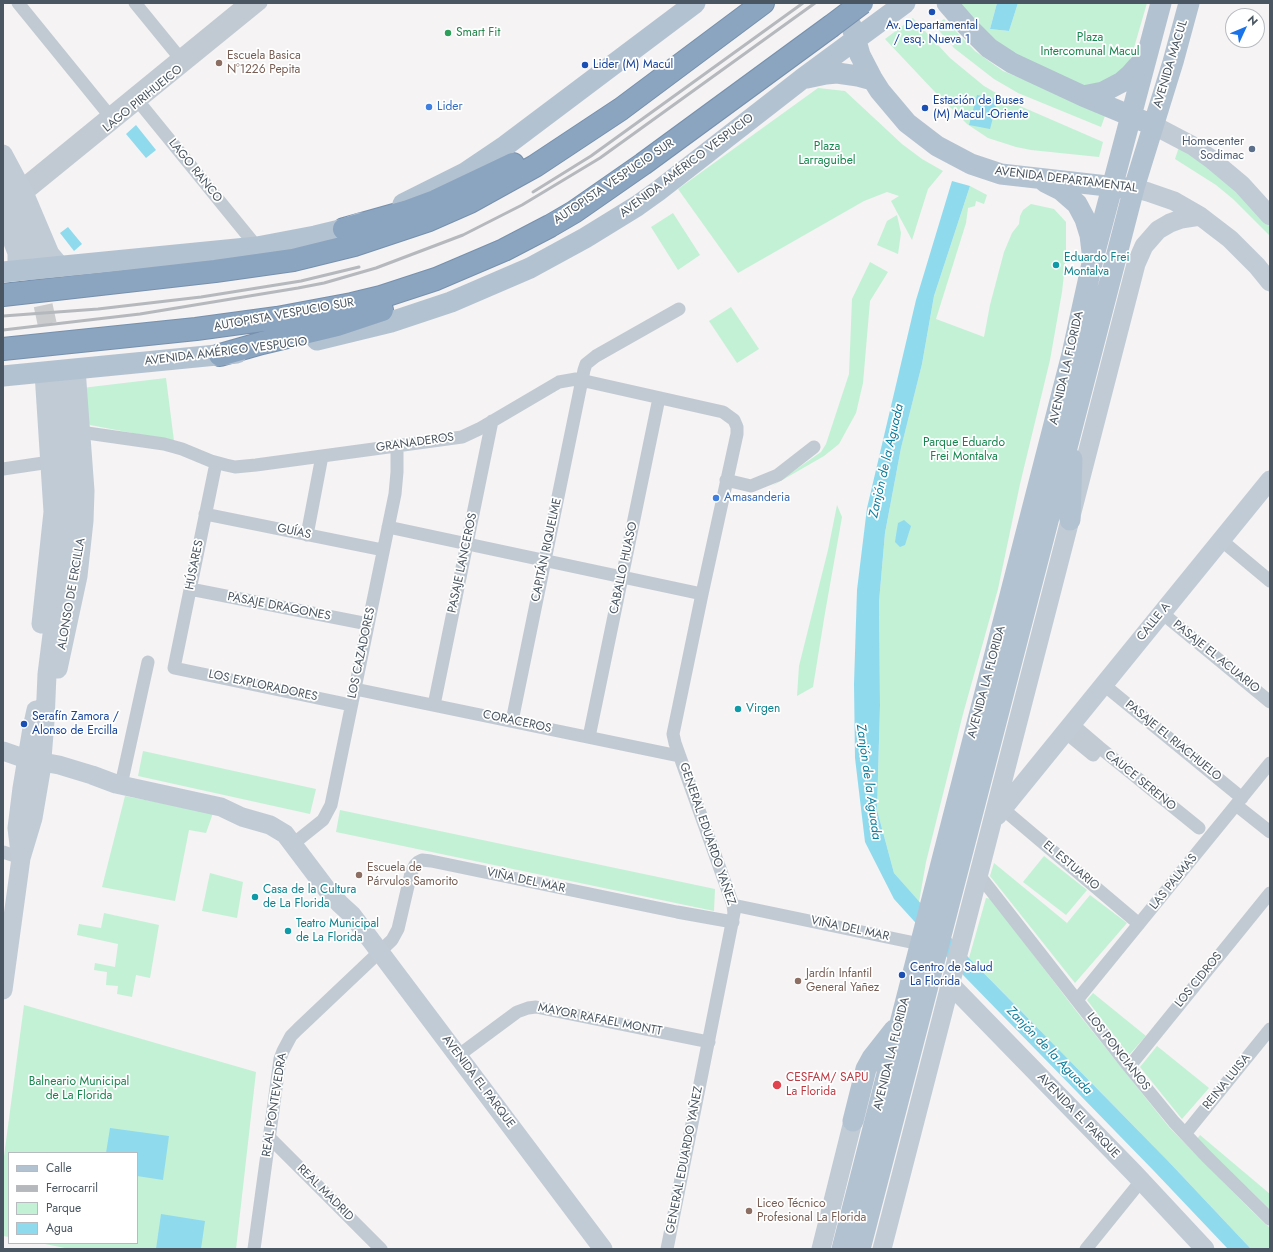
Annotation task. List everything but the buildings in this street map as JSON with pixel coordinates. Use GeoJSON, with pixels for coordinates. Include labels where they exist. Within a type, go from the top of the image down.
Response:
{"type":"FeatureCollection","features":[{"type":"Feature","properties":{"kind":"highway"},"geometry":{"type":"LineString","coordinates":[[3,295],[215,271],[293,260],[354,245],[429,220],[486,194],[535,166],[621,109],[763,3]]}},
{"type":"Feature","properties":{"kind":"highway","name":"AUTOPISTA VESPUCIO SUR"},"geometry":{"type":"LineString","coordinates":[[3,349],[196,329],[322,311],[381,297],[462,268],[504,250],[550,226],[595,198],[862,3]]}},
{"type":"Feature","properties":{"kind":"highway"},"geometry":{"type":"LineString","coordinates":[[344,229],[389,217],[435,201],[541,151],[621,109]]}},
{"type":"Feature","properties":{"kind":"highway"},"geometry":{"type":"LineString","coordinates":[[220,355],[337,325],[375,313],[436,286],[462,268]]}},
{"type":"Feature","properties":{"kind":"main road"},"geometry":{"type":"LineString","coordinates":[[18,267],[61,267],[257,247],[344,229],[398,207],[465,173],[505,146],[695,3]]}},
{"type":"Feature","properties":{"kind":"main road","name":"AVENIDA DEPARTAMENTAL"},"geometry":{"type":"LineString","coordinates":[[847,3],[855,40],[860,55],[873,80],[897,112],[922,135],[937,146],[971,164],[1009,175],[1111,187],[1134,188]]}},
{"type":"Feature","properties":{"kind":"main road","name":"AVENIDA AMÉRICO VESPUCIO"},"geometry":{"type":"LineString","coordinates":[[3,376],[52,378],[76,369],[257,351],[323,339],[391,322],[451,302],[530,268],[585,238],[637,206],[802,79],[905,3]]}},
{"type":"Feature","properties":{"kind":"main road"},"geometry":{"type":"LineString","coordinates":[[947,3],[989,48],[1012,63],[1083,96],[1153,125]]}},
{"type":"Feature","properties":{"kind":"main road","name":"AVENIDA MACUL"},"geometry":{"type":"LineString","coordinates":[[1131,115],[1160,3]]}},
{"type":"Feature","properties":{"kind":"main road","name":"AVENIDA MACUL"},"geometry":{"type":"LineString","coordinates":[[1153,125],[1173,62],[1189,3]]}},
{"type":"Feature","properties":{"kind":"main road"},"geometry":{"type":"LineString","coordinates":[[1083,96],[1103,92],[1122,82],[1147,56]]}},
{"type":"Feature","properties":{"kind":"main road"},"geometry":{"type":"LineString","coordinates":[[802,79],[838,73],[873,80]]}},
{"type":"Feature","properties":{"kind":"main road","name":"AVENIDA LA FLORIDA"},"geometry":{"type":"LineString","coordinates":[[860,1249],[926,944],[931,900],[1072,354],[1092,259],[1131,115]]}},
{"type":"Feature","properties":{"kind":"main road","name":"AVENIDA LA FLORIDA"},"geometry":{"type":"LineString","coordinates":[[842,1249],[901,1019],[926,944],[946,915],[1134,188],[1153,125]]}},
{"type":"Feature","properties":{"kind":"main road"},"geometry":{"type":"LineString","coordinates":[[1035,178],[1061,190],[1077,204],[1082,211],[1092,247],[1092,259]]}},
{"type":"Feature","properties":{"kind":"main road"},"geometry":{"type":"LineString","coordinates":[[1070,520],[1074,418]]}},
{"type":"Feature","properties":{"kind":"main road"},"geometry":{"type":"LineString","coordinates":[[852,1121],[866,1069],[872,1058],[891,1035],[901,1019]]}},
{"type":"Feature","properties":{"kind":"street"},"geometry":{"type":"LineString","coordinates":[[18,3],[112,118]]}},
{"type":"Feature","properties":{"kind":"street"},"geometry":{"type":"LineString","coordinates":[[135,3],[182,61]]}},
{"type":"Feature","properties":{"kind":"street","name":"LAGO PIRIHUEICO"},"geometry":{"type":"LineString","coordinates":[[182,61],[245,3]]}},
{"type":"Feature","properties":{"kind":"street","name":"LAGO PIRIHUEICO"},"geometry":{"type":"LineString","coordinates":[[16,189],[112,118],[182,61],[261,3]]}},
{"type":"Feature","properties":{"kind":"street","name":"LAGO RANCO"},"geometry":{"type":"LineString","coordinates":[[136,98],[257,247]]}},
{"type":"Feature","properties":{"kind":"street"},"geometry":{"type":"LineString","coordinates":[[1153,125],[1193,146],[1211,159],[1242,185],[1270,216]]}},
{"type":"Feature","properties":{"kind":"street"},"geometry":{"type":"LineString","coordinates":[[3,154],[16,189],[50,254],[61,267]]}},
{"type":"Feature","properties":{"kind":"street","name":"AVENIDA DEPARTAMENTAL"},"geometry":{"type":"LineString","coordinates":[[1134,188],[1162,196],[1200,216],[1234,243],[1257,266],[1270,282]]}},
{"type":"Feature","properties":{"kind":"street"},"geometry":{"type":"LineString","coordinates":[[16,189],[22,227],[18,267]]}},
{"type":"Feature","properties":{"kind":"street"},"geometry":{"type":"LineString","coordinates":[[3,216],[18,253],[18,267]]}},
{"type":"Feature","properties":{"kind":"street"},"geometry":{"type":"LineString","coordinates":[[882,1249],[951,979],[979,875],[998,816],[1011,753],[1139,255],[1151,237],[1163,227],[1181,219],[1200,216]]}},
{"type":"Feature","properties":{"kind":"street","name":"CAPITÁN RIQUELME"},"geometry":{"type":"LineString","coordinates":[[512,721],[584,370],[590,360],[679,309]]}},
{"type":"Feature","properties":{"kind":"street","name":"ALONSO DE ERCILLA"},"geometry":{"type":"LineString","coordinates":[[40,718],[62,653],[78,576],[84,521],[85,491],[76,369]]}},
{"type":"Feature","properties":{"kind":"street","name":"ALONSO DE ERCILLA"},"geometry":{"type":"LineString","coordinates":[[40,718],[38,646],[53,512],[50,462],[52,378]]}},
{"type":"Feature","properties":{"kind":"street","name":"ALONSO DE ERCILLA"},"geometry":{"type":"LineString","coordinates":[[3,990],[6,941],[21,858],[18,828],[36,764],[40,718],[68,509],[52,378]]}},
{"type":"Feature","properties":{"kind":"street","name":"GRANADEROS"},"geometry":{"type":"LineString","coordinates":[[80,432],[164,444],[182,449],[216,463],[243,466],[462,437],[559,382],[570,379],[582,380],[723,412],[734,420]]}},
{"type":"Feature","properties":{"kind":"street","name":"CABALLO HUASO"},"geometry":{"type":"LineString","coordinates":[[589,737],[658,398]]}},
{"type":"Feature","properties":{"kind":"street","name":"GENERAL EDUARDO YAÑEZ"},"geometry":{"type":"LineString","coordinates":[[667,1249],[732,922],[733,905],[679,756],[673,734],[737,434],[737,427],[734,420]]}},
{"type":"Feature","properties":{"kind":"street","name":"PASAJE LANCEROS"},"geometry":{"type":"LineString","coordinates":[[434,705],[492,421]]}},
{"type":"Feature","properties":{"kind":"street","name":"LOS CAZADORES"},"geometry":{"type":"LineString","coordinates":[[298,840],[323,820],[330,809],[397,482],[397,446]]}},
{"type":"Feature","properties":{"kind":"street"},"geometry":{"type":"LineString","coordinates":[[726,480],[751,486],[778,475],[814,447]]}},
{"type":"Feature","properties":{"kind":"street"},"geometry":{"type":"LineString","coordinates":[[307,535],[322,456]]}},
{"type":"Feature","properties":{"kind":"street"},"geometry":{"type":"LineString","coordinates":[[3,469],[50,462]]}},
{"type":"Feature","properties":{"kind":"street","name":"HÚSARES"},"geometry":{"type":"LineString","coordinates":[[174,668],[216,463]]}},
{"type":"Feature","properties":{"kind":"street","name":"CALLE A"},"geometry":{"type":"LineString","coordinates":[[998,816],[1270,480]]}},
{"type":"Feature","properties":{"kind":"street","name":"GUÍAS"},"geometry":{"type":"LineString","coordinates":[[205,514],[383,550]]}},
{"type":"Feature","properties":{"kind":"street"},"geometry":{"type":"LineString","coordinates":[[388,527],[702,594]]}},
{"type":"Feature","properties":{"kind":"street"},"geometry":{"type":"LineString","coordinates":[[1221,540],[1270,581]]}},
{"type":"Feature","properties":{"kind":"street","name":"PASAJE DRAGONES"},"geometry":{"type":"LineString","coordinates":[[190,589],[368,624]]}},
{"type":"Feature","properties":{"kind":"street","name":"PASAJE EL ACUARIO"},"geometry":{"type":"LineString","coordinates":[[1162,613],[1270,702]]}},
{"type":"Feature","properties":{"kind":"street"},"geometry":{"type":"LineString","coordinates":[[118,785],[148,662]]}},
{"type":"Feature","properties":{"kind":"street","name":"LOS EXPLORADORES"},"geometry":{"type":"LineString","coordinates":[[174,668],[352,705]]}},
{"type":"Feature","properties":{"kind":"street","name":"PASAJE EL RIACHUELO"},"geometry":{"type":"LineString","coordinates":[[1104,685],[1239,801],[1270,832]]}},
{"type":"Feature","properties":{"kind":"street","name":"CORACEROS"},"geometry":{"type":"LineString","coordinates":[[355,688],[679,756]]}},
{"type":"Feature","properties":{"kind":"street","name":"CAUCE SERENO"},"geometry":{"type":"LineString","coordinates":[[1068,728],[1093,755],[1098,747],[1198,828]]}},
{"type":"Feature","properties":{"kind":"street","name":"AVENIDA EL PARQUE"},"geometry":{"type":"LineString","coordinates":[[3,751],[36,764],[59,765],[118,785],[221,808],[244,807],[273,813],[291,823],[298,840],[338,886],[352,915],[459,1055],[603,1249]]}},
{"type":"Feature","properties":{"kind":"street"},"geometry":{"type":"LineString","coordinates":[[1011,753],[1021,764],[1028,766],[1039,765]]}},
{"type":"Feature","properties":{"kind":"street","name":"LAS PALMAS"},"geometry":{"type":"LineString","coordinates":[[1077,1000],[1270,763]]}},
{"type":"Feature","properties":{"kind":"street","name":"EL ESTUARIO"},"geometry":{"type":"LineString","coordinates":[[998,816],[1139,924]]}},
{"type":"Feature","properties":{"kind":"street"},"geometry":{"type":"LineString","coordinates":[[3,852],[21,858]]}},
{"type":"Feature","properties":{"kind":"street","name":"VIÑA DEL MAR"},"geometry":{"type":"LineString","coordinates":[[380,952],[392,940],[398,929],[412,869],[418,862],[426,860],[732,922]]}},
{"type":"Feature","properties":{"kind":"street","name":"LOS PONCIANOS"},"geometry":{"type":"LineString","coordinates":[[979,875],[1129,1067],[1185,1134],[1270,1219]]}},
{"type":"Feature","properties":{"kind":"street","name":"LOS CIDROS"},"geometry":{"type":"LineString","coordinates":[[1129,1067],[1270,893]]}},
{"type":"Feature","properties":{"kind":"street","name":"VIÑA DEL MAR"},"geometry":{"type":"LineString","coordinates":[[733,905],[926,944]]}},
{"type":"Feature","properties":{"kind":"street","name":"REAL PONTEVEDRA"},"geometry":{"type":"LineString","coordinates":[[255,1248],[280,1059],[286,1043],[298,1029],[380,952]]}},
{"type":"Feature","properties":{"kind":"street","name":"AVENIDA EL PARQUE"},"geometry":{"type":"LineString","coordinates":[[951,979],[1205,1249]]}},
{"type":"Feature","properties":{"kind":"street","name":"MAYOR RAFAEL MONTT"},"geometry":{"type":"LineString","coordinates":[[459,1055],[517,1012],[536,1007],[709,1042]]}},
{"type":"Feature","properties":{"kind":"street","name":"REINA LUISA"},"geometry":{"type":"LineString","coordinates":[[1185,1134],[1270,1030]]}},
{"type":"Feature","properties":{"kind":"street"},"geometry":{"type":"LineString","coordinates":[[821,1249],[852,1121]]}},
{"type":"Feature","properties":{"kind":"street","name":"REAL MADRID"},"geometry":{"type":"LineString","coordinates":[[270,1138],[381,1249]]}},
{"type":"Feature","properties":{"kind":"street"},"geometry":{"type":"LineString","coordinates":[[1086,1249],[1141,1181]]}},
{"type":"Feature","properties":{"kind":"green space","name":"Plaza Intercomunal Macul"},"geometry":{"type":"Polygon","coordinates":[[[956,3],[997,3],[990,29],[1009,31],[1018,3],[1147,3],[1128,65],[1116,80],[1084,88],[1004,48],[956,3]]]}},
{"type":"Feature","properties":{"kind":"green space"},"geometry":{"type":"Polygon","coordinates":[[[913,18],[950,58],[984,86],[1013,103],[1103,142],[1099,157],[1016,147],[988,138],[967,124],[885,39],[913,18]]]}},
{"type":"Feature","properties":{"kind":"green space"},"geometry":{"type":"Polygon","coordinates":[[[944,19],[975,51],[1003,71],[1106,113],[1101,127],[1018,93],[994,79],[954,48],[935,26],[944,19]]]}},
{"type":"Feature","properties":{"kind":"green space","name":"Plaza Larraguibel"},"geometry":{"type":"Polygon","coordinates":[[[818,88],[845,91],[902,144],[922,159],[943,171],[928,189],[912,240],[891,201],[899,196],[887,192],[864,201],[738,273],[678,189],[818,88]]]}},
{"type":"Feature","properties":{"kind":"green space"},"geometry":{"type":"Polygon","coordinates":[[[1180,144],[1243,194],[1270,227],[1270,236],[1233,199],[1216,185],[1175,159],[1180,144]]]}},
{"type":"Feature","properties":{"kind":"green space","name":"Parque Eduardo Frei Montalva"},"geometry":{"type":"Polygon","coordinates":[[[970,186],[987,195],[984,204],[976,201],[975,206],[968,208],[966,223],[936,319],[984,337],[990,305],[1004,252],[1012,233],[1019,224],[1020,216],[1023,210],[1031,204],[1054,209],[1066,222],[1066,256],[1062,292],[1050,360],[1020,484],[998,589],[963,714],[926,862],[919,902],[894,873],[877,810],[880,706],[879,602],[885,533],[901,448],[922,364],[934,296],[970,186]]]}},
{"type":"Feature","properties":{"kind":"green space"},"geometry":{"type":"Polygon","coordinates":[[[673,213],[700,255],[678,270],[651,227],[673,213]]]}},
{"type":"Feature","properties":{"kind":"green space"},"geometry":{"type":"Polygon","coordinates":[[[897,215],[901,233],[898,254],[877,245],[887,221],[897,215]]]}},
{"type":"Feature","properties":{"kind":"green space"},"geometry":{"type":"Polygon","coordinates":[[[870,262],[888,272],[870,301],[863,383],[856,413],[839,444],[824,456],[772,486],[821,452],[826,444],[849,374],[852,299],[870,262]]]}},
{"type":"Feature","properties":{"kind":"green space"},"geometry":{"type":"Polygon","coordinates":[[[731,307],[759,349],[737,363],[709,321],[731,307]]]}},
{"type":"Feature","properties":{"kind":"green space"},"geometry":{"type":"Polygon","coordinates":[[[166,378],[174,441],[90,425],[87,423],[82,388],[166,378]]]}},
{"type":"Feature","properties":{"kind":"green space"},"geometry":{"type":"Polygon","coordinates":[[[837,505],[842,517],[813,687],[797,696],[799,666],[828,550],[837,505]]]}},
{"type":"Feature","properties":{"kind":"green space"},"geometry":{"type":"Polygon","coordinates":[[[143,751],[316,789],[310,814],[138,776],[143,751]]]}},
{"type":"Feature","properties":{"kind":"green space"},"geometry":{"type":"Polygon","coordinates":[[[125,796],[213,813],[206,833],[189,830],[175,901],[102,887],[125,796]]]}},
{"type":"Feature","properties":{"kind":"green space"},"geometry":{"type":"Polygon","coordinates":[[[340,810],[715,889],[714,911],[336,832],[340,810]]]}},
{"type":"Feature","properties":{"kind":"green space"},"geometry":{"type":"Polygon","coordinates":[[[1044,856],[1087,890],[1066,915],[1023,882],[1044,856]]]}},
{"type":"Feature","properties":{"kind":"green space"},"geometry":{"type":"Polygon","coordinates":[[[994,863],[1067,923],[1090,895],[1127,923],[1075,983],[990,876],[994,863]]]}},
{"type":"Feature","properties":{"kind":"green space"},"geometry":{"type":"Polygon","coordinates":[[[210,873],[243,882],[237,918],[202,911],[210,873]]]}},
{"type":"Feature","properties":{"kind":"green space"},"geometry":{"type":"Polygon","coordinates":[[[986,898],[991,899],[1077,1012],[1169,1127],[1270,1228],[1270,1249],[1251,1249],[1169,1162],[969,958],[986,898]]]}},
{"type":"Feature","properties":{"kind":"green space"},"geometry":{"type":"Polygon","coordinates":[[[104,913],[159,925],[150,978],[136,975],[132,997],[117,994],[118,986],[106,985],[107,972],[94,970],[95,963],[115,967],[118,944],[77,935],[79,924],[101,928],[104,913]]]}},
{"type":"Feature","properties":{"kind":"green space"},"geometry":{"type":"Polygon","coordinates":[[[1093,993],[1146,1036],[1129,1055],[1087,1000],[1093,993]]]}},
{"type":"Feature","properties":{"kind":"green space","name":"Balneario Municipal de La Florida"},"geometry":{"type":"Polygon","coordinates":[[[24,1005],[256,1072],[236,1249],[70,1249],[45,1244],[138,1244],[138,1152],[8,1152],[8,1237],[3,1236],[3,1164],[24,1005]]]}},
{"type":"Feature","properties":{"kind":"green space"},"geometry":{"type":"Polygon","coordinates":[[[1157,1046],[1209,1088],[1182,1119],[1140,1067],[1157,1046]]]}},
{"type":"Feature","properties":{"kind":"green space"},"geometry":{"type":"Polygon","coordinates":[[[1200,1135],[1270,1194],[1270,1210],[1197,1139],[1200,1135]]]}},
{"type":"Feature","properties":{"kind":"water"},"geometry":{"type":"Polygon","coordinates":[[[997,3],[1018,3],[1009,31],[990,29],[997,3]]]}},
{"type":"Feature","properties":{"kind":"water"},"geometry":{"type":"Polygon","coordinates":[[[977,95],[998,99],[990,129],[969,125],[977,95]]]}},
{"type":"Feature","properties":{"kind":"water"},"geometry":{"type":"Polygon","coordinates":[[[136,125],[156,150],[146,158],[126,134],[136,125]]]}},
{"type":"Feature","properties":{"kind":"water","name":"Zanjón de la Aguada"},"geometry":{"type":"Polygon","coordinates":[[[952,181],[970,186],[934,296],[922,364],[901,448],[885,533],[879,602],[880,706],[877,810],[894,873],[969,958],[1169,1162],[1251,1249],[1228,1249],[964,976],[894,899],[865,842],[855,758],[854,684],[857,590],[867,508],[916,300],[952,181]]]}},
{"type":"Feature","properties":{"kind":"water"},"geometry":{"type":"Polygon","coordinates":[[[68,227],[82,244],[74,251],[60,233],[68,227]]]}},
{"type":"Feature","properties":{"kind":"water"},"geometry":{"type":"Polygon","coordinates":[[[904,520],[911,526],[905,545],[900,547],[895,542],[896,535],[898,523],[904,520]]]}},
{"type":"Feature","properties":{"kind":"water"},"geometry":{"type":"Polygon","coordinates":[[[110,1128],[169,1136],[163,1180],[138,1176],[138,1152],[106,1152],[110,1128]]]}},
{"type":"Feature","properties":{"kind":"water"},"geometry":{"type":"Polygon","coordinates":[[[161,1214],[205,1221],[201,1249],[156,1249],[161,1214]]]}},
{"type":"Feature","properties":{"kind":"tunnel"},"geometry":{"type":"LineString","coordinates":[[37,277],[60,383]]}},
{"type":"Feature","properties":{"kind":"railway"},"geometry":{"type":"LineString","coordinates":[[533,192],[591,156],[803,3]]}},
{"type":"Feature","properties":{"kind":"railway"},"geometry":{"type":"LineString","coordinates":[[3,330],[140,314],[324,283],[376,268],[463,235],[522,205],[600,158],[815,3]]}},
{"type":"Feature","properties":{"kind":"railway"},"geometry":{"type":"LineString","coordinates":[[3,316],[98,309],[201,297],[301,281],[359,267]]}},
{"type":"Feature","properties":{"kind":"place","name":"Av. Departamental / esq. Nueva 1"},"geometry":{"type":"Point","coordinates":[932,12]}},
{"type":"Feature","properties":{"kind":"place","name":"Smart Fit"},"geometry":{"type":"Point","coordinates":[448,33]}},
{"type":"Feature","properties":{"kind":"place","name":"Escuela Basica N°1226 Pepita"},"geometry":{"type":"Point","coordinates":[219,63]}},
{"type":"Feature","properties":{"kind":"place","name":"Lider (M) Macul"},"geometry":{"type":"Point","coordinates":[585,65]}},
{"type":"Feature","properties":{"kind":"place","name":"Lider"},"geometry":{"type":"Point","coordinates":[429,107]}},
{"type":"Feature","properties":{"kind":"place","name":"Estación de Buses (M) Macul -Oriente"},"geometry":{"type":"Point","coordinates":[925,108]}},
{"type":"Feature","properties":{"kind":"place","name":"Homecenter Sodimac"},"geometry":{"type":"Point","coordinates":[1252,149]}},
{"type":"Feature","properties":{"kind":"place","name":"Eduardo Frei Montalva"},"geometry":{"type":"Point","coordinates":[1056,265]}},
{"type":"Feature","properties":{"kind":"place","name":"Amasanderia"},"geometry":{"type":"Point","coordinates":[716,498]}},
{"type":"Feature","properties":{"kind":"place","name":"Virgen"},"geometry":{"type":"Point","coordinates":[738,709]}},
{"type":"Feature","properties":{"kind":"place","name":"Serafín Zamora / Alonso de Ercilla"},"geometry":{"type":"Point","coordinates":[24,724]}},
{"type":"Feature","properties":{"kind":"place","name":"Escuela de Párvulos Samorito"},"geometry":{"type":"Point","coordinates":[359,875]}},
{"type":"Feature","properties":{"kind":"place","name":"Casa de la Cultura de La Florida"},"geometry":{"type":"Point","coordinates":[255,897]}},
{"type":"Feature","properties":{"kind":"place","name":"Teatro Municipal de La Florida"},"geometry":{"type":"Point","coordinates":[288,931]}},
{"type":"Feature","properties":{"kind":"place","name":"Centro de Salud La Florida"},"geometry":{"type":"Point","coordinates":[902,975]}},
{"type":"Feature","properties":{"kind":"place","name":"Jardín Infantil General Yañez"},"geometry":{"type":"Point","coordinates":[798,981]}},
{"type":"Feature","properties":{"kind":"place","name":"CESFAM/ SAPU La Florida"},"geometry":{"type":"Point","coordinates":[777,1085]}},
{"type":"Feature","properties":{"kind":"place","name":"Liceo Técnico Profesional La Florida"},"geometry":{"type":"Point","coordinates":[749,1211]}}]}
